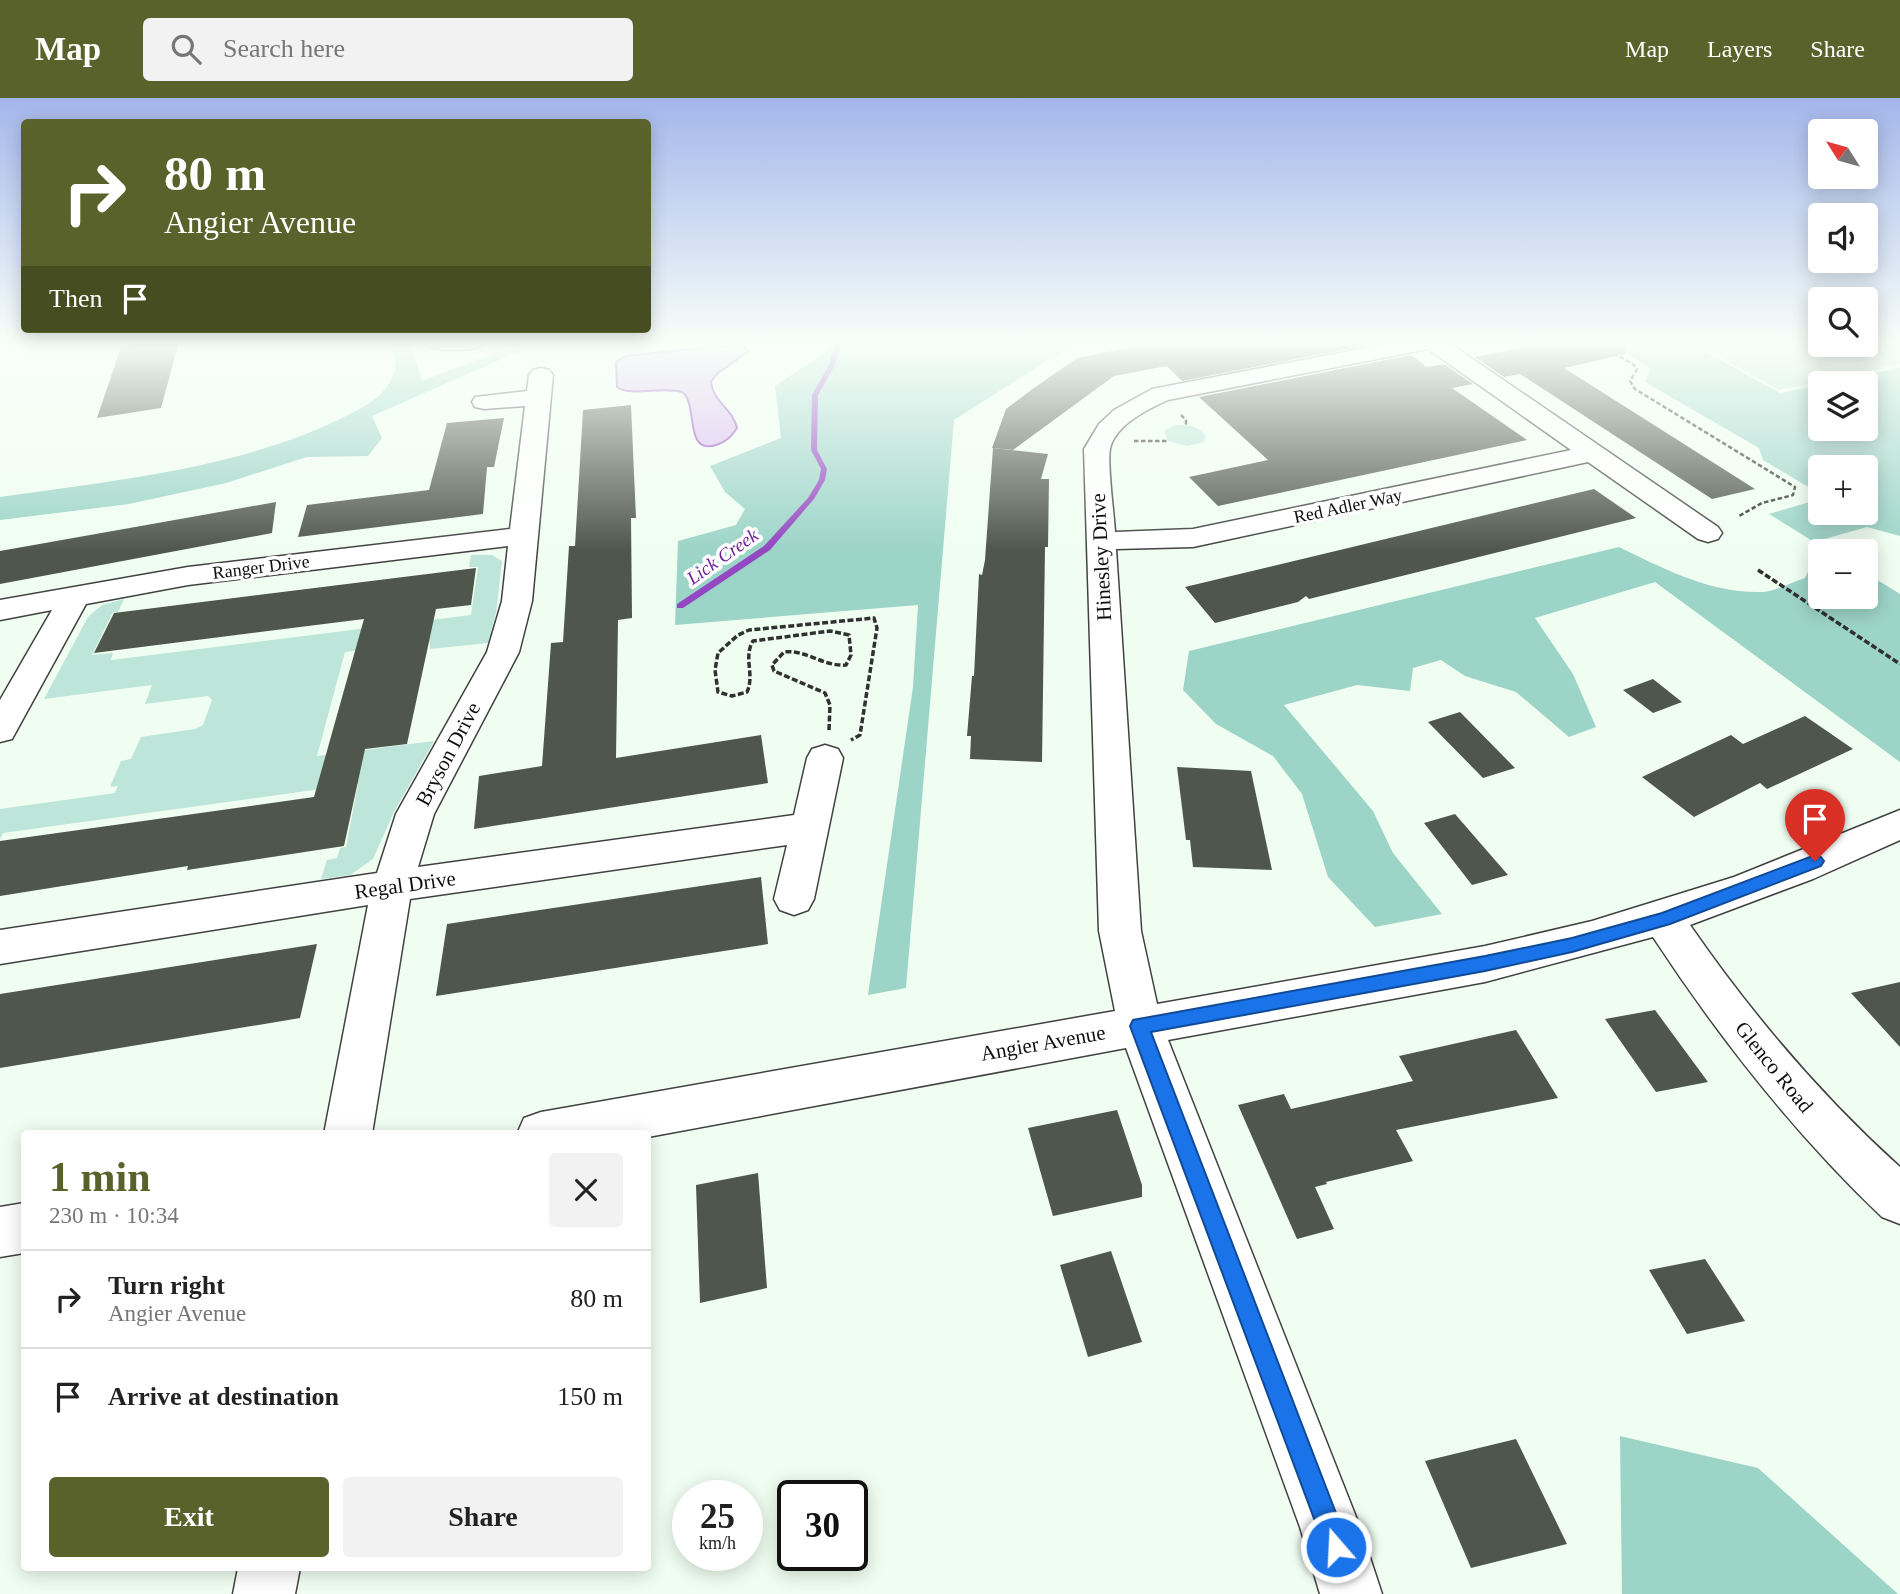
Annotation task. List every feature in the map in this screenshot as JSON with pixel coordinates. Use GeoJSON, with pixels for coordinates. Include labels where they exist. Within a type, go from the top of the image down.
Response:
{"type":"FeatureCollection","features":[{"type":"Feature","properties":{"kind":"street","name":"Bryson Drive"},"geometry":{"type":"LineString","coordinates":[[349,1130],[392,886],[415,814],[503,652],[516,601],[537,412]]}},
{"type":"Feature","properties":{"kind":"street","name":"Hinesley Drive"},"geometry":{"type":"LineString","coordinates":[[1126,412],[1105,430],[1097,449],[1119,931],[1140,1026],[1330,1527],[1351,1594]]}},
{"type":"Feature","properties":{"kind":"street"},"geometry":{"type":"LineString","coordinates":[[1533,412],[1708,533]]}},
{"type":"Feature","properties":{"kind":"street","name":"Red Adler Way"},"geometry":{"type":"LineString","coordinates":[[1101,541],[1193,538],[1593,453]]}},
{"type":"Feature","properties":{"kind":"street","name":"Ranger Drive"},"geometry":{"type":"LineString","coordinates":[[0,610],[188,576],[523,536]]}},
{"type":"Feature","properties":{"kind":"street"},"geometry":{"type":"LineString","coordinates":[[0,730],[75,596]]}},
{"type":"Feature","properties":{"kind":"street"},"geometry":{"type":"LineString","coordinates":[[794,900],[826,749]]}},
{"type":"Feature","properties":{"kind":"street","name":"Angier Avenue"},"geometry":{"type":"LineString","coordinates":[[563,1130],[1485,964],[1572,945],[1664,919],[1858,844],[1900,824]]}},
{"type":"Feature","properties":{"kind":"street","name":"Regal Drive"},"geometry":{"type":"LineString","coordinates":[[0,947],[392,886],[810,827]]}},
{"type":"Feature","properties":{"kind":"street","name":"Glenco Road"},"geometry":{"type":"LineString","coordinates":[[1664,919],[1757,1049],[1816,1120],[1900,1200]]}},
{"type":"Feature","properties":{"kind":"street"},"geometry":{"type":"LineString","coordinates":[[0,1232],[21,1228]]}},
{"type":"Feature","properties":{"kind":"street"},"geometry":{"type":"LineString","coordinates":[[264,1594],[268,1571]]}},
{"type":"Feature","properties":{"kind":"path"},"geometry":{"type":"LineString","coordinates":[[1673,412],[1782,477],[1796,489],[1789,497],[1762,503],[1739,516]]}},
{"type":"Feature","properties":{"kind":"path"},"geometry":{"type":"LineString","coordinates":[[1133,441],[1168,441]]}},
{"type":"Feature","properties":{"kind":"path"},"geometry":{"type":"LineString","coordinates":[[1758,569],[1900,664]]}},
{"type":"Feature","properties":{"kind":"path"},"geometry":{"type":"LineString","coordinates":[[874,618],[877,628],[860,735],[826,749],[830,705],[825,693],[774,671],[772,665],[785,652],[792,651],[837,666],[846,665],[851,656],[849,635],[830,631],[753,641],[748,650],[751,686],[747,692],[726,696],[718,692],[715,659],[723,645],[740,634],[759,629],[874,618]]}},
{"type":"Feature","properties":{"kind":"shaded area"},"geometry":{"type":"Polygon","coordinates":[[[354,412],[382,412],[372,416],[382,438],[368,456],[307,457],[226,483],[129,504],[0,520],[0,497],[130,478],[215,462],[298,437],[354,412]]]}},
{"type":"Feature","properties":{"kind":"shaded area"},"geometry":{"type":"Polygon","coordinates":[[[691,412],[729,412],[737,428],[720,444],[706,446],[699,443],[691,412]]]}},
{"type":"Feature","properties":{"kind":"shaded area"},"geometry":{"type":"Polygon","coordinates":[[[778,412],[967,412],[954,420],[906,988],[868,995],[913,687],[918,605],[675,625],[678,541],[736,525],[745,509],[725,492],[710,466],[781,438],[778,412]]]}},
{"type":"Feature","properties":{"kind":"shaded area"},"geometry":{"type":"Polygon","coordinates":[[[1696,412],[1808,412],[1808,441],[1878,441],[1878,412],[1900,412],[1900,536],[1867,527],[1825,539],[1809,539],[1769,514],[1808,502],[1808,525],[1878,525],[1878,455],[1808,455],[1808,487],[1763,460],[1759,448],[1696,412]]]}},
{"type":"Feature","properties":{"kind":"shaded area"},"geometry":{"type":"Polygon","coordinates":[[[1176,425],[1197,428],[1206,437],[1204,442],[1187,446],[1168,441],[1164,431],[1176,425]]]}},
{"type":"Feature","properties":{"kind":"shaded area"},"geometry":{"type":"Polygon","coordinates":[[[1619,547],[1689,578],[1744,592],[1773,590],[1805,578],[1808,572],[1808,609],[1878,609],[1878,580],[1900,594],[1900,762],[1655,582],[1535,618],[1573,674],[1596,727],[1569,737],[1516,692],[1465,676],[1441,660],[1413,668],[1410,691],[1357,685],[1284,705],[1373,811],[1393,853],[1442,914],[1375,927],[1328,877],[1302,794],[1273,756],[1216,724],[1183,690],[1189,651],[1619,547]]]}},
{"type":"Feature","properties":{"kind":"shaded area"},"geometry":{"type":"Polygon","coordinates":[[[471,555],[492,555],[502,561],[496,613],[488,643],[430,649],[430,642],[345,652],[317,756],[434,741],[394,812],[373,859],[350,875],[321,879],[327,860],[337,858],[340,848],[346,847],[358,784],[3,833],[0,839],[0,809],[115,793],[118,786],[110,787],[121,761],[131,759],[141,737],[195,729],[203,725],[212,700],[208,696],[145,704],[152,685],[44,699],[88,617],[102,605],[124,599],[118,612],[113,612],[92,655],[113,653],[111,660],[471,615],[478,567],[469,567],[471,555]]]}},
{"type":"Feature","properties":{"kind":"shaded area"},"geometry":{"type":"Polygon","coordinates":[[[1620,1436],[1758,1468],[1898,1594],[1622,1594],[1620,1436]]]}},
{"type":"Feature","properties":{"kind":"building"},"geometry":{"type":"Polygon","coordinates":[[[99,412],[137,412],[97,418],[99,412]]]}},
{"type":"Feature","properties":{"kind":"building"},"geometry":{"type":"Polygon","coordinates":[[[583,412],[631,412],[636,518],[631,518],[632,618],[618,620],[616,758],[761,735],[768,783],[474,829],[479,776],[542,766],[551,643],[563,642],[569,546],[575,546],[583,412]]]}},
{"type":"Feature","properties":{"kind":"building"},"geometry":{"type":"Polygon","coordinates":[[[1005,412],[1065,412],[1013,450],[992,448],[1005,412]]]}},
{"type":"Feature","properties":{"kind":"building"},"geometry":{"type":"Polygon","coordinates":[[[1215,412],[1486,412],[1527,440],[1218,506],[1189,477],[1268,460],[1215,412]]]}},
{"type":"Feature","properties":{"kind":"building"},"geometry":{"type":"Polygon","coordinates":[[[1578,412],[1633,412],[1755,489],[1712,499],[1578,412]]]}},
{"type":"Feature","properties":{"kind":"building"},"geometry":{"type":"Polygon","coordinates":[[[504,418],[494,467],[487,467],[483,514],[298,537],[307,505],[429,490],[447,423],[504,418]]]}},
{"type":"Feature","properties":{"kind":"building"},"geometry":{"type":"Polygon","coordinates":[[[993,448],[1048,454],[1041,479],[1049,479],[1048,547],[1045,547],[1042,762],[970,759],[971,736],[967,736],[974,676],[979,574],[982,575],[985,560],[993,448]]]}},
{"type":"Feature","properties":{"kind":"building"},"geometry":{"type":"Polygon","coordinates":[[[1594,489],[1636,518],[1309,599],[1306,596],[1298,602],[1215,623],[1185,587],[1594,489]]]}},
{"type":"Feature","properties":{"kind":"building"},"geometry":{"type":"Polygon","coordinates":[[[276,502],[272,533],[0,584],[0,551],[276,502]]]}},
{"type":"Feature","properties":{"kind":"building"},"geometry":{"type":"Polygon","coordinates":[[[476,568],[471,605],[436,609],[407,744],[365,749],[344,846],[187,870],[188,866],[0,896],[0,841],[314,797],[364,619],[94,653],[114,613],[476,568]]]}},
{"type":"Feature","properties":{"kind":"building"},"geometry":{"type":"Polygon","coordinates":[[[1653,679],[1682,702],[1653,713],[1623,690],[1653,679]]]}},
{"type":"Feature","properties":{"kind":"building"},"geometry":{"type":"Polygon","coordinates":[[[1460,712],[1515,768],[1483,778],[1428,722],[1460,712]]]}},
{"type":"Feature","properties":{"kind":"building"},"geometry":{"type":"Polygon","coordinates":[[[1805,716],[1853,749],[1767,789],[1760,783],[1694,817],[1642,777],[1731,735],[1743,744],[1805,716]]]}},
{"type":"Feature","properties":{"kind":"building"},"geometry":{"type":"Polygon","coordinates":[[[1177,767],[1251,771],[1272,870],[1193,867],[1190,840],[1186,840],[1177,767]]]}},
{"type":"Feature","properties":{"kind":"building"},"geometry":{"type":"Polygon","coordinates":[[[1455,814],[1508,875],[1472,885],[1424,823],[1455,814]]]}},
{"type":"Feature","properties":{"kind":"building"},"geometry":{"type":"Polygon","coordinates":[[[761,877],[768,944],[436,996],[447,924],[761,877]]]}},
{"type":"Feature","properties":{"kind":"building"},"geometry":{"type":"Polygon","coordinates":[[[317,944],[300,1018],[0,1068],[0,994],[317,944]]]}},
{"type":"Feature","properties":{"kind":"building"},"geometry":{"type":"Polygon","coordinates":[[[1900,982],[1900,1047],[1851,993],[1900,982]]]}},
{"type":"Feature","properties":{"kind":"building"},"geometry":{"type":"Polygon","coordinates":[[[1655,1010],[1708,1082],[1656,1092],[1605,1019],[1655,1010]]]}},
{"type":"Feature","properties":{"kind":"building"},"geometry":{"type":"Polygon","coordinates":[[[1516,1030],[1558,1098],[1396,1130],[1413,1161],[1315,1187],[1334,1229],[1297,1239],[1238,1105],[1284,1094],[1291,1109],[1413,1081],[1399,1056],[1516,1030]]]}},
{"type":"Feature","properties":{"kind":"building"},"geometry":{"type":"Polygon","coordinates":[[[1117,1110],[1142,1185],[1142,1197],[1053,1216],[1028,1128],[1117,1110]]]}},
{"type":"Feature","properties":{"kind":"building"},"geometry":{"type":"Polygon","coordinates":[[[758,1173],[767,1288],[700,1303],[696,1185],[758,1173]]]}},
{"type":"Feature","properties":{"kind":"building"},"geometry":{"type":"Polygon","coordinates":[[[1111,1251],[1142,1342],[1088,1357],[1060,1265],[1111,1251]]]}},
{"type":"Feature","properties":{"kind":"building"},"geometry":{"type":"Polygon","coordinates":[[[1705,1259],[1745,1321],[1687,1334],[1649,1270],[1705,1259]]]}},
{"type":"Feature","properties":{"kind":"building"},"geometry":{"type":"Polygon","coordinates":[[[1516,1439],[1567,1544],[1471,1568],[1425,1461],[1516,1439]]]}},
{"type":"Feature","properties":{"kind":"waterway","name":"Lick Creek"},"geometry":{"type":"LineString","coordinates":[[680,606],[767,548],[811,499],[822,480],[824,469],[814,450],[815,412]]}},
{"type":"Feature","properties":{"kind":"route"},"geometry":{"type":"LineString","coordinates":[[1336,1547],[1140,1026],[1485,964],[1572,945],[1664,919],[1815,861]]}}]}
